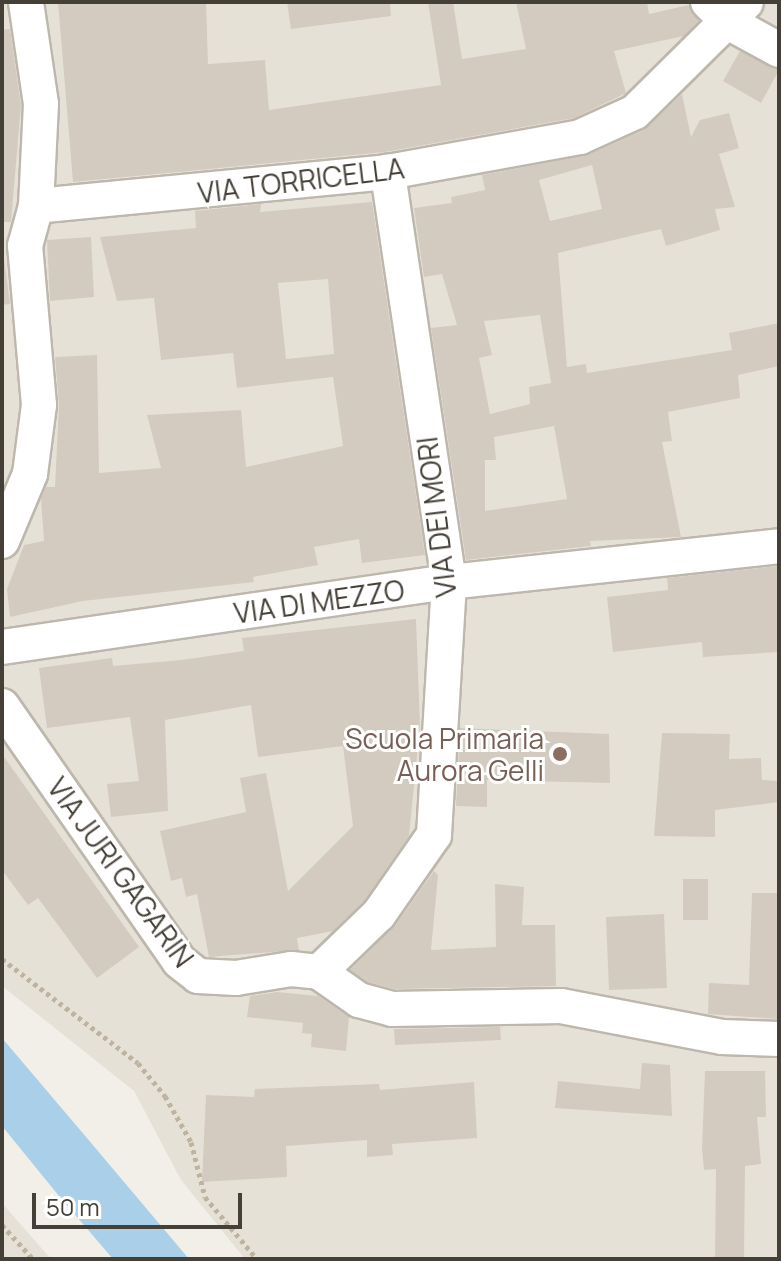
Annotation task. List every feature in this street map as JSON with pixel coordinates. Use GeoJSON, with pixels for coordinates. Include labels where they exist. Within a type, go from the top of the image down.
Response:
{"type":"FeatureCollection","features":[{"type":"Feature","properties":{"kind":"street"},"geometry":{"type":"LineString","coordinates":[[2,541],[30,474],[39,405],[25,246],[36,206],[41,104],[26,2]]}},
{"type":"Feature","properties":{"kind":"street"},"geometry":{"type":"LineString","coordinates":[[762,2],[776,47]]}},
{"type":"Feature","properties":{"kind":"street"},"geometry":{"type":"LineString","coordinates":[[727,9],[776,47]]}},
{"type":"Feature","properties":{"kind":"street","name":"VIA TORRICELLA"},"geometry":{"type":"LineString","coordinates":[[36,206],[388,172],[599,131],[635,112],[727,9]]}},
{"type":"Feature","properties":{"kind":"street","name":"VIA DEI MORI"},"geometry":{"type":"LineString","coordinates":[[319,972],[379,914],[434,835],[449,582],[388,172]]}},
{"type":"Feature","properties":{"kind":"street","name":"VIA DI MEZZO"},"geometry":{"type":"LineString","coordinates":[[2,647],[449,582],[779,546]]}},
{"type":"Feature","properties":{"kind":"street","name":"VIA JURI GAGARIN"},"geometry":{"type":"LineString","coordinates":[[2,706],[179,961],[198,976],[216,979],[291,969],[319,972]]}},
{"type":"Feature","properties":{"kind":"street"},"geometry":{"type":"LineString","coordinates":[[319,972],[359,1000],[392,1009],[561,1006],[722,1037],[779,1039]]}},
{"type":"Feature","properties":{"kind":"path"},"geometry":{"type":"LineString","coordinates":[[2,959],[147,1074],[191,1142],[205,1197],[257,1259]]}},
{"type":"Feature","properties":{"kind":"path"},"geometry":{"type":"LineString","coordinates":[[2,1225],[33,1259]]}},
{"type":"Feature","properties":{"kind":"shaded area"},"geometry":{"type":"Polygon","coordinates":[[[2,2],[779,2],[779,1259],[245,1259],[181,1180],[134,1091],[2,986],[2,2]]]}},
{"type":"Feature","properties":{"kind":"shaded area"},"geometry":{"type":"Polygon","coordinates":[[[2,1203],[51,1259],[2,1259],[2,1203]]]}},
{"type":"Feature","properties":{"kind":"water"},"geometry":{"type":"Polygon","coordinates":[[[2,1038],[189,1259],[113,1259],[59,1196],[2,1126],[2,1038]]]}},
{"type":"Feature","properties":{"kind":"building"},"geometry":{"type":"Polygon","coordinates":[[[58,2],[206,2],[208,64],[265,60],[269,110],[441,85],[428,2],[453,2],[462,59],[526,49],[516,2],[647,2],[649,14],[689,5],[699,21],[684,36],[614,51],[626,93],[574,118],[385,152],[73,182],[58,2]]]}},
{"type":"Feature","properties":{"kind":"building"},"geometry":{"type":"Polygon","coordinates":[[[287,2],[390,2],[391,16],[291,29],[287,2]]]}},
{"type":"Feature","properties":{"kind":"building"},"geometry":{"type":"Polygon","coordinates":[[[10,29],[21,105],[11,222],[2,222],[2,30],[10,29]]]}},
{"type":"Feature","properties":{"kind":"building"},"geometry":{"type":"Polygon","coordinates":[[[740,51],[779,70],[761,103],[723,81],[740,51]]]}},
{"type":"Feature","properties":{"kind":"building"},"geometry":{"type":"Polygon","coordinates":[[[682,94],[691,137],[700,120],[729,113],[739,148],[719,154],[735,207],[715,209],[720,230],[666,246],[661,229],[558,253],[567,367],[586,364],[587,373],[732,350],[729,333],[779,323],[779,366],[738,375],[740,398],[668,412],[672,441],[662,442],[681,537],[590,541],[591,546],[466,560],[431,328],[457,325],[442,274],[424,277],[414,208],[452,203],[451,197],[485,190],[482,175],[588,155],[644,130],[682,94]],[[592,165],[539,180],[550,221],[602,209],[592,165]],[[540,315],[484,321],[492,355],[479,358],[490,414],[530,404],[529,387],[551,383],[540,315]],[[554,426],[494,437],[496,460],[485,460],[485,511],[567,499],[554,426]]]}},
{"type":"Feature","properties":{"kind":"building"},"geometry":{"type":"Polygon","coordinates":[[[372,202],[425,555],[362,563],[359,539],[314,547],[318,565],[253,577],[254,582],[83,601],[10,617],[7,589],[24,545],[44,541],[41,499],[46,487],[55,487],[59,404],[55,357],[97,355],[99,473],[161,468],[147,415],[241,410],[246,467],[343,446],[333,377],[237,388],[233,353],[161,360],[154,298],[117,301],[100,237],[196,228],[195,211],[261,204],[260,212],[372,202]],[[328,279],[278,283],[286,359],[334,354],[328,279]]]}},
{"type":"Feature","properties":{"kind":"building"},"geometry":{"type":"Polygon","coordinates":[[[91,237],[94,297],[50,301],[47,240],[91,237]]]}},
{"type":"Feature","properties":{"kind":"building"},"geometry":{"type":"Polygon","coordinates":[[[2,242],[10,304],[2,305],[2,242]]]}},
{"type":"Feature","properties":{"kind":"building"},"geometry":{"type":"Polygon","coordinates":[[[779,566],[779,652],[703,657],[702,642],[613,652],[607,597],[668,590],[667,578],[779,566]]]}},
{"type":"Feature","properties":{"kind":"building"},"geometry":{"type":"Polygon","coordinates":[[[416,619],[420,726],[409,836],[364,901],[333,931],[297,938],[299,950],[209,957],[197,894],[186,897],[182,878],[171,881],[160,831],[246,812],[240,778],[266,773],[288,891],[353,826],[343,746],[258,757],[251,705],[165,720],[168,811],[111,817],[107,784],[139,781],[130,717],[47,728],[39,668],[112,658],[113,666],[181,660],[244,651],[242,638],[416,619]]]}},
{"type":"Feature","properties":{"kind":"building"},"geometry":{"type":"Polygon","coordinates":[[[460,728],[609,734],[610,783],[487,780],[487,807],[456,806],[460,728]]]}},
{"type":"Feature","properties":{"kind":"building"},"geometry":{"type":"Polygon","coordinates":[[[662,733],[730,734],[729,759],[761,758],[762,780],[779,781],[779,802],[715,810],[715,837],[654,836],[662,733]]]}},
{"type":"Feature","properties":{"kind":"building"},"geometry":{"type":"Polygon","coordinates":[[[2,754],[139,947],[97,978],[38,898],[28,905],[2,870],[2,754]]]}},
{"type":"Feature","properties":{"kind":"building"},"geometry":{"type":"Polygon","coordinates":[[[434,871],[438,875],[431,950],[496,947],[495,884],[524,887],[522,925],[555,925],[556,986],[394,989],[368,982],[350,970],[395,926],[434,871]]]}},
{"type":"Feature","properties":{"kind":"building"},"geometry":{"type":"Polygon","coordinates":[[[683,879],[708,879],[708,920],[683,920],[683,879]]]}},
{"type":"Feature","properties":{"kind":"building"},"geometry":{"type":"Polygon","coordinates":[[[752,893],[779,893],[779,1019],[708,1014],[709,983],[749,985],[752,893]]]}},
{"type":"Feature","properties":{"kind":"building"},"geometry":{"type":"Polygon","coordinates":[[[664,914],[667,988],[609,990],[606,917],[664,914]]]}},
{"type":"Feature","properties":{"kind":"building"},"geometry":{"type":"Polygon","coordinates":[[[277,992],[318,996],[349,1017],[346,1051],[311,1047],[312,1034],[302,1033],[303,1023],[247,1017],[250,996],[277,992]]]}},
{"type":"Feature","properties":{"kind":"building"},"geometry":{"type":"Polygon","coordinates":[[[500,1027],[501,1040],[395,1045],[394,1029],[500,1027]]]}},
{"type":"Feature","properties":{"kind":"building"},"geometry":{"type":"Polygon","coordinates":[[[642,1063],[670,1065],[672,1116],[555,1108],[558,1081],[640,1089],[642,1063]]]}},
{"type":"Feature","properties":{"kind":"building"},"geometry":{"type":"Polygon","coordinates":[[[705,1071],[765,1071],[766,1117],[757,1117],[761,1164],[745,1166],[744,1259],[715,1259],[716,1169],[704,1170],[702,1148],[705,1071]]]}},
{"type":"Feature","properties":{"kind":"building"},"geometry":{"type":"Polygon","coordinates":[[[474,1082],[477,1138],[392,1144],[393,1155],[367,1157],[367,1140],[286,1146],[287,1177],[202,1182],[206,1095],[254,1097],[255,1089],[379,1084],[380,1090],[474,1082]]]}},
{"type":"Feature","properties":{"kind":"place","name":"Scuola Primaria Aurora Gelli"},"geometry":{"type":"Point","coordinates":[560,754]}}]}
